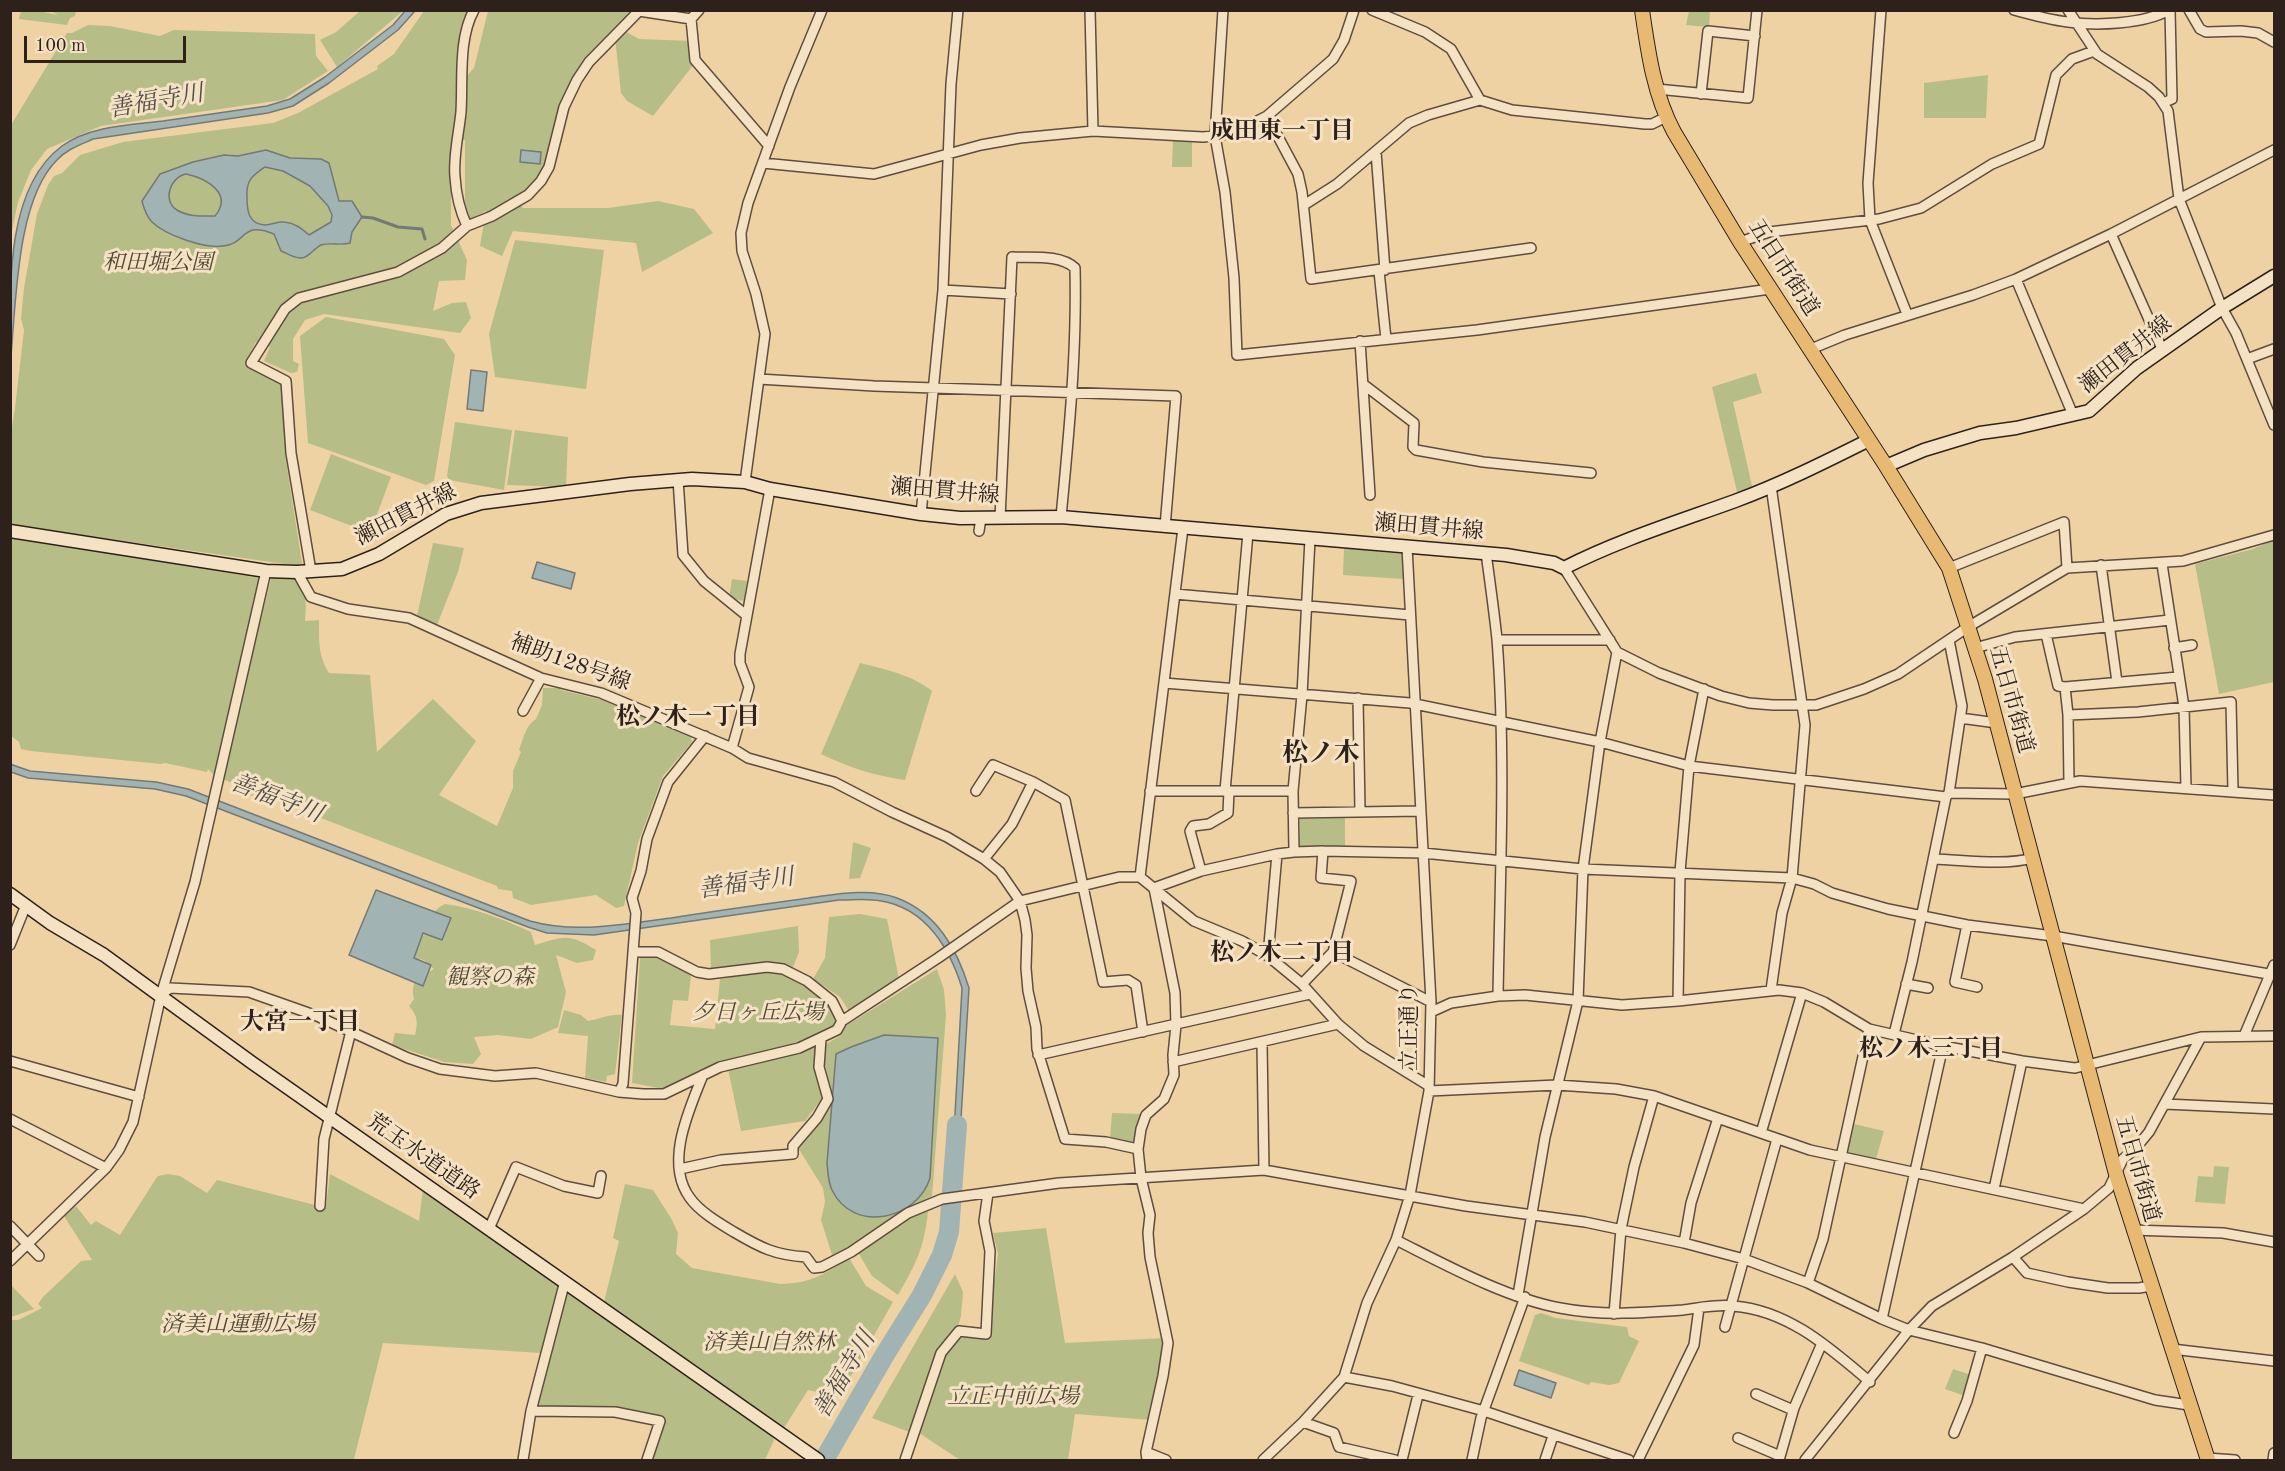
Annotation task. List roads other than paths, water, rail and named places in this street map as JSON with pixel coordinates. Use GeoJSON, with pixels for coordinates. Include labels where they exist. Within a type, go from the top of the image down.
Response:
{"type":"FeatureCollection","features":[{"type":"Feature","properties":{"kind":"main road","name":"五日市街道"},"geometry":{"type":"LineString","coordinates":[[1642,10],[1650,67],[1666,117],[1740,242],[1811,349],[1949,568],[1997,723],[2116,1174],[2208,1459]]}},
{"type":"Feature","properties":{"kind":"main road","name":"瀬田貫井線"},"geometry":{"type":"LineString","coordinates":[[1886,466],[1924,450],[1980,433],[2089,411],[2138,368],[2222,308],[2274,276]]}},
{"type":"Feature","properties":{"kind":"main road"},"geometry":{"type":"LineString","coordinates":[[1564,568],[1599,550],[1771,486],[1830,461],[1869,440]]}},
{"type":"Feature","properties":{"kind":"main road","name":"瀬田貫井線"},"geometry":{"type":"LineString","coordinates":[[10,531],[267,571],[311,571],[342,568],[362,562],[459,508],[511,499],[678,479],[713,479],[744,482],[770,489],[980,524],[1000,518],[1061,517],[1486,553],[1525,558],[1564,568]]}},
{"type":"Feature","properties":{"kind":"main road","name":"荒玉水道道路"},"geometry":{"type":"LineString","coordinates":[[16,899],[50,923],[104,954],[329,1117],[814,1458]]}},
{"type":"Feature","properties":{"kind":"street"},"geometry":{"type":"LineString","coordinates":[[467,226],[462,214],[454,175],[461,111],[461,66],[470,18],[474,10]]}},
{"type":"Feature","properties":{"kind":"street"},"geometry":{"type":"LineString","coordinates":[[699,10],[691,19],[695,60],[769,146]]}},
{"type":"Feature","properties":{"kind":"street"},"geometry":{"type":"LineString","coordinates":[[744,482],[765,334],[756,294],[742,251],[741,233],[748,203],[790,87],[822,10]]}},
{"type":"Feature","properties":{"kind":"street"},"geometry":{"type":"LineString","coordinates":[[921,514],[944,290],[947,155],[952,65],[958,10]]}},
{"type":"Feature","properties":{"kind":"street"},"geometry":{"type":"LineString","coordinates":[[1090,10],[1093,131]]}},
{"type":"Feature","properties":{"kind":"street"},"geometry":{"type":"LineString","coordinates":[[1223,10],[1215,136],[1225,192],[1234,278],[1237,355],[1477,330],[1770,289]]}},
{"type":"Feature","properties":{"kind":"street"},"geometry":{"type":"LineString","coordinates":[[763,163],[874,174],[981,145],[1020,138],[1093,131],[1215,136],[1237,131],[1267,116],[1333,59],[1344,40],[1354,10]]}},
{"type":"Feature","properties":{"kind":"street"},"geometry":{"type":"LineString","coordinates":[[1372,10],[1425,32],[1451,49],[1480,100]]}},
{"type":"Feature","properties":{"kind":"street"},"geometry":{"type":"LineString","coordinates":[[1657,89],[1748,98],[1757,10]]}},
{"type":"Feature","properties":{"kind":"street"},"geometry":{"type":"LineString","coordinates":[[1881,10],[1868,183],[1870,220],[1907,314]]}},
{"type":"Feature","properties":{"kind":"street"},"geometry":{"type":"LineString","coordinates":[[2014,10],[2075,22],[2157,17],[2170,10],[2172,99],[2163,103]]}},
{"type":"Feature","properties":{"kind":"street"},"geometry":{"type":"LineString","coordinates":[[2068,10],[2094,51],[2133,76],[2163,103],[2168,111],[2179,199],[2222,308],[2247,359],[2274,425]]}},
{"type":"Feature","properties":{"kind":"street"},"geometry":{"type":"LineString","coordinates":[[2189,10],[2200,29],[2205,32],[2258,33],[2274,42]]}},
{"type":"Feature","properties":{"kind":"street"},"geometry":{"type":"LineString","coordinates":[[311,571],[291,453],[286,381],[250,363],[285,309],[299,297],[398,272],[441,248],[467,226],[492,216],[528,195],[541,181],[549,167],[564,107],[577,80],[590,62],[639,11],[691,19]]}},
{"type":"Feature","properties":{"kind":"street"},"geometry":{"type":"LineString","coordinates":[[1701,94],[1708,31],[1755,36]]}},
{"type":"Feature","properties":{"kind":"street"},"geometry":{"type":"LineString","coordinates":[[1740,242],[1769,232],[1870,220],[1921,208],[1992,164],[2039,144],[2056,75],[2072,59],[2094,51]]}},
{"type":"Feature","properties":{"kind":"street"},"geometry":{"type":"LineString","coordinates":[[1304,205],[1337,184],[1409,123],[1480,100],[1512,110],[1645,124],[1652,124],[1666,117]]}},
{"type":"Feature","properties":{"kind":"street"},"geometry":{"type":"LineString","coordinates":[[1267,116],[1298,174],[1304,205],[1311,279],[1382,271],[1531,248]]}},
{"type":"Feature","properties":{"kind":"street"},"geometry":{"type":"LineString","coordinates":[[1811,349],[1845,335],[1973,295],[2016,279],[2111,234],[2274,150]]}},
{"type":"Feature","properties":{"kind":"street"},"geometry":{"type":"LineString","coordinates":[[1376,152],[1386,339]]}},
{"type":"Feature","properties":{"kind":"street"},"geometry":{"type":"LineString","coordinates":[[2111,234],[2163,351]]}},
{"type":"Feature","properties":{"kind":"street"},"geometry":{"type":"LineString","coordinates":[[1000,518],[1012,257],[1060,259],[1068,261],[1075,268],[1076,307],[1072,394],[1061,517]]}},
{"type":"Feature","properties":{"kind":"street"},"geometry":{"type":"LineString","coordinates":[[2016,279],[2073,416]]}},
{"type":"Feature","properties":{"kind":"street"},"geometry":{"type":"LineString","coordinates":[[944,290],[1011,294]]}},
{"type":"Feature","properties":{"kind":"street"},"geometry":{"type":"LineString","coordinates":[[1360,341],[1370,495]]}},
{"type":"Feature","properties":{"kind":"street"},"geometry":{"type":"LineString","coordinates":[[2247,359],[2274,350]]}},
{"type":"Feature","properties":{"kind":"street"},"geometry":{"type":"LineString","coordinates":[[759,379],[1072,394],[1176,396],[1165,527]]}},
{"type":"Feature","properties":{"kind":"street"},"geometry":{"type":"LineString","coordinates":[[1363,384],[1414,423],[1413,447],[1416,450],[1483,462],[1591,472]]}},
{"type":"Feature","properties":{"kind":"street"},"geometry":{"type":"LineString","coordinates":[[678,479],[683,555],[704,581],[746,615]]}},
{"type":"Feature","properties":{"kind":"street"},"geometry":{"type":"LineString","coordinates":[[1771,486],[1804,706],[1804,745],[1792,878],[1782,912],[1771,990]]}},
{"type":"Feature","properties":{"kind":"street"},"geometry":{"type":"LineString","coordinates":[[732,747],[749,687],[740,663],[746,615],[770,489]]}},
{"type":"Feature","properties":{"kind":"street"},"geometry":{"type":"LineString","coordinates":[[1949,568],[2064,522],[2067,568]]}},
{"type":"Feature","properties":{"kind":"street"},"geometry":{"type":"LineString","coordinates":[[1140,877],[1183,528]]}},
{"type":"Feature","properties":{"kind":"street"},"geometry":{"type":"LineString","coordinates":[[1201,871],[1190,831],[1193,826],[1209,824],[1228,813],[1227,791],[1234,690],[1248,533]]}},
{"type":"Feature","properties":{"kind":"street"},"geometry":{"type":"LineString","coordinates":[[1564,568],[1617,652],[1659,674],[1749,703],[1804,706],[1816,705],[1883,681],[1923,659],[1968,627],[2067,568],[2183,561],[2274,535]]}},
{"type":"Feature","properties":{"kind":"street"},"geometry":{"type":"LineString","coordinates":[[1294,852],[1293,791],[1302,695],[1310,539]]}},
{"type":"Feature","properties":{"kind":"street","name":"立正通り"},"geometry":{"type":"LineString","coordinates":[[1263,1461],[1304,1422],[1344,1377],[1367,1303],[1396,1240],[1410,1195],[1429,1089],[1431,1007],[1407,547]]}},
{"type":"Feature","properties":{"kind":"street"},"geometry":{"type":"LineString","coordinates":[[1486,553],[1497,640],[1500,722],[1501,860],[1498,996]]}},
{"type":"Feature","properties":{"kind":"street"},"geometry":{"type":"LineString","coordinates":[[2162,564],[2184,707],[2186,788]]}},
{"type":"Feature","properties":{"kind":"street"},"geometry":{"type":"LineString","coordinates":[[2101,565],[2117,682]]}},
{"type":"Feature","properties":{"kind":"street"},"geometry":{"type":"LineString","coordinates":[[10,1261],[106,1168],[127,1136],[139,1097],[161,995],[195,882],[267,571]]}},
{"type":"Feature","properties":{"kind":"street","name":"補助128号線"},"geometry":{"type":"LineString","coordinates":[[297,572],[311,597],[348,609],[409,618],[541,678],[601,693],[732,747],[748,758],[834,782],[947,837],[984,859],[1000,872],[1020,901]]}},
{"type":"Feature","properties":{"kind":"street"},"geometry":{"type":"LineString","coordinates":[[1175,594],[1410,615]]}},
{"type":"Feature","properties":{"kind":"street"},"geometry":{"type":"LineString","coordinates":[[1975,648],[2015,637],[2170,620]]}},
{"type":"Feature","properties":{"kind":"street"},"geometry":{"type":"LineString","coordinates":[[2046,634],[2058,686],[2178,677]]}},
{"type":"Feature","properties":{"kind":"street"},"geometry":{"type":"LineString","coordinates":[[1497,640],[1610,640]]}},
{"type":"Feature","properties":{"kind":"street"},"geometry":{"type":"LineString","coordinates":[[1894,1034],[1948,795],[1962,706],[1949,640]]}},
{"type":"Feature","properties":{"kind":"street"},"geometry":{"type":"LineString","coordinates":[[2174,648],[2192,645]]}},
{"type":"Feature","properties":{"kind":"street"},"geometry":{"type":"LineString","coordinates":[[1472,1461],[1484,1411],[1522,1296],[1531,1216],[1557,1085],[1578,1001],[1583,869],[1600,742],[1617,652]]}},
{"type":"Feature","properties":{"kind":"street"},"geometry":{"type":"LineString","coordinates":[[523,711],[541,678]]}},
{"type":"Feature","properties":{"kind":"street"},"geometry":{"type":"LineString","coordinates":[[1164,683],[1358,698],[1415,705],[1600,742],[1689,766],[1801,782],[1948,795],[2015,794],[2080,781],[2274,795]]}},
{"type":"Feature","properties":{"kind":"street"},"geometry":{"type":"LineString","coordinates":[[2065,687],[2068,714],[2069,782]]}},
{"type":"Feature","properties":{"kind":"street"},"geometry":{"type":"LineString","coordinates":[[1678,1001],[1680,872],[1689,766],[1704,689]]}},
{"type":"Feature","properties":{"kind":"street"},"geometry":{"type":"LineString","coordinates":[[1358,698],[1360,812]]}},
{"type":"Feature","properties":{"kind":"street"},"geometry":{"type":"LineString","coordinates":[[2068,714],[2231,702],[2233,791]]}},
{"type":"Feature","properties":{"kind":"street"},"geometry":{"type":"LineString","coordinates":[[1960,718],[1997,723]]}},
{"type":"Feature","properties":{"kind":"street"},"geometry":{"type":"LineString","coordinates":[[618,1092],[623,1084],[634,952],[636,913],[632,898],[647,839],[668,782],[705,736]]}},
{"type":"Feature","properties":{"kind":"street"},"geometry":{"type":"LineString","coordinates":[[976,791],[993,765],[1033,782],[1065,800],[1103,982],[1128,980],[1136,985],[1143,1032]]}},
{"type":"Feature","properties":{"kind":"street"},"geometry":{"type":"LineString","coordinates":[[984,859],[1012,824],[1033,782]]}},
{"type":"Feature","properties":{"kind":"street"},"geometry":{"type":"LineString","coordinates":[[1150,791],[1293,791]]}},
{"type":"Feature","properties":{"kind":"street"},"geometry":{"type":"LineString","coordinates":[[1293,813],[1420,811]]}},
{"type":"Feature","properties":{"kind":"street"},"geometry":{"type":"LineString","coordinates":[[1154,888],[1201,871],[1277,854],[1323,851],[1423,853],[1583,869],[1792,878],[1814,884],[1832,893],[1888,909],[1967,925],[2053,936],[2272,975]]}},
{"type":"Feature","properties":{"kind":"street"},"geometry":{"type":"LineString","coordinates":[[1302,984],[1333,952],[1351,881],[1321,878],[1323,851]]}},
{"type":"Feature","properties":{"kind":"street"},"geometry":{"type":"LineString","coordinates":[[1268,956],[1277,854]]}},
{"type":"Feature","properties":{"kind":"street"},"geometry":{"type":"LineString","coordinates":[[1934,859],[2007,861],[2033,858]]}},
{"type":"Feature","properties":{"kind":"street"},"geometry":{"type":"LineString","coordinates":[[161,995],[170,988],[249,992],[351,1031],[408,1058],[440,1069],[495,1076],[537,1073],[618,1092],[664,1094],[720,1067],[799,1048],[821,1039],[837,1030],[842,1021],[1020,901],[1119,877],[1140,877],[1194,921],[1242,940],[1268,956],[1302,984],[1338,1024],[1364,1046],[1429,1089],[1557,1085],[1616,1089],[1654,1095],[1810,1150],[2084,1209]]}},
{"type":"Feature","properties":{"kind":"street"},"geometry":{"type":"LineString","coordinates":[[1154,888],[1175,993],[1174,1075],[1164,1099],[1146,1115],[1138,1149],[1150,1215],[1148,1233],[1150,1257],[1168,1343],[1146,1456],[1167,1461]]}},
{"type":"Feature","properties":{"kind":"street"},"geometry":{"type":"LineString","coordinates":[[10,945],[16,899]]}},
{"type":"Feature","properties":{"kind":"street"},"geometry":{"type":"LineString","coordinates":[[1020,901],[1027,935],[1027,980],[1036,1027],[1038,1055],[1065,1139],[1106,1142],[1138,1149]]}},
{"type":"Feature","properties":{"kind":"street"},"geometry":{"type":"LineString","coordinates":[[1967,925],[1955,982],[1963,988],[1977,987]]}},
{"type":"Feature","properties":{"kind":"street"},"geometry":{"type":"LineString","coordinates":[[634,952],[658,952],[697,972],[710,974],[767,968],[783,969],[807,981],[832,1001],[842,1021]]}},
{"type":"Feature","properties":{"kind":"street"},"geometry":{"type":"LineString","coordinates":[[1333,952],[1431,1007],[1498,996],[1525,995],[1623,1005],[1771,990],[1802,993],[1824,1002],[1869,1029],[2022,1061],[2075,1068],[2201,1037],[2274,1036]]}},
{"type":"Feature","properties":{"kind":"street"},"geometry":{"type":"LineString","coordinates":[[2244,1036],[2272,975],[2274,965]]}},
{"type":"Feature","properties":{"kind":"street"},"geometry":{"type":"LineString","coordinates":[[1906,984],[1928,988]]}},
{"type":"Feature","properties":{"kind":"street"},"geometry":{"type":"LineString","coordinates":[[1761,1133],[1802,993]]}},
{"type":"Feature","properties":{"kind":"street"},"geometry":{"type":"LineString","coordinates":[[1038,1055],[1310,994]]}},
{"type":"Feature","properties":{"kind":"street"},"geometry":{"type":"LineString","coordinates":[[1173,1062],[1338,1024]]}},
{"type":"Feature","properties":{"kind":"street"},"geometry":{"type":"LineString","coordinates":[[1808,1283],[1823,1239],[1869,1029]]}},
{"type":"Feature","properties":{"kind":"street"},"geometry":{"type":"LineString","coordinates":[[320,1206],[324,1139],[351,1031]]}},
{"type":"Feature","properties":{"kind":"street"},"geometry":{"type":"LineString","coordinates":[[1805,1461],[1909,1330],[1932,1306],[2072,1218],[2109,1188],[2123,1159],[2149,1132],[2201,1037]]}},
{"type":"Feature","properties":{"kind":"street"},"geometry":{"type":"LineString","coordinates":[[680,1169],[720,1160],[793,1154],[793,1146],[828,1099],[819,1067],[821,1039]]}},
{"type":"Feature","properties":{"kind":"street"},"geometry":{"type":"LineString","coordinates":[[1262,1043],[1264,1170]]}},
{"type":"Feature","properties":{"kind":"street"},"geometry":{"type":"LineString","coordinates":[[1882,1319],[1943,1046]]}},
{"type":"Feature","properties":{"kind":"street"},"geometry":{"type":"LineString","coordinates":[[10,1061],[139,1097]]}},
{"type":"Feature","properties":{"kind":"street"},"geometry":{"type":"LineString","coordinates":[[1994,1189],[2022,1061]]}},
{"type":"Feature","properties":{"kind":"street"},"geometry":{"type":"LineString","coordinates":[[703,1075],[685,1120],[680,1140],[682,1184],[688,1196],[710,1216],[758,1246],[782,1256],[806,1257],[814,1268],[822,1267],[850,1252],[908,1213],[942,1199],[1059,1183],[1264,1170],[1531,1216],[1621,1229],[1684,1243],[1744,1259],[1808,1283],[1909,1330],[1982,1348],[2155,1400],[2189,1405]]}},
{"type":"Feature","properties":{"kind":"street"},"geometry":{"type":"LineString","coordinates":[[1614,1314],[1621,1229],[1634,1167],[1654,1095]]}},
{"type":"Feature","properties":{"kind":"street"},"geometry":{"type":"LineString","coordinates":[[2165,1104],[2274,1109]]}},
{"type":"Feature","properties":{"kind":"street"},"geometry":{"type":"LineString","coordinates":[[1684,1243],[1691,1203],[1718,1118]]}},
{"type":"Feature","properties":{"kind":"street"},"geometry":{"type":"LineString","coordinates":[[10,1119],[106,1168]]}},
{"type":"Feature","properties":{"kind":"street"},"geometry":{"type":"LineString","coordinates":[[1725,1327],[1777,1139]]}},
{"type":"Feature","properties":{"kind":"street"},"geometry":{"type":"LineString","coordinates":[[489,1229],[516,1167],[564,1186],[598,1192],[601,1176]]}},
{"type":"Feature","properties":{"kind":"street"},"geometry":{"type":"LineString","coordinates":[[905,1461],[941,1353],[959,1331],[986,1334],[990,1251],[984,1221],[988,1193]]}},
{"type":"Feature","properties":{"kind":"street"},"geometry":{"type":"LineString","coordinates":[[2072,1218],[2077,1228]]}},
{"type":"Feature","properties":{"kind":"street"},"geometry":{"type":"LineString","coordinates":[[10,1226],[39,1256]]}},
{"type":"Feature","properties":{"kind":"street"},"geometry":{"type":"LineString","coordinates":[[2133,1230],[2223,1233],[2274,1242]]}},
{"type":"Feature","properties":{"kind":"street"},"geometry":{"type":"LineString","coordinates":[[1396,1240],[1458,1271],[1559,1308],[1614,1314],[1732,1305],[1772,1315],[1798,1327],[1822,1343],[1870,1382]]}},
{"type":"Feature","properties":{"kind":"street"},"geometry":{"type":"LineString","coordinates":[[2013,1257],[2026,1273],[2068,1282],[2108,1288],[2151,1286]]}},
{"type":"Feature","properties":{"kind":"street"},"geometry":{"type":"LineString","coordinates":[[523,1461],[531,1412],[565,1281]]}},
{"type":"Feature","properties":{"kind":"street"},"geometry":{"type":"LineString","coordinates":[[1638,1461],[1694,1345],[1699,1308]]}},
{"type":"Feature","properties":{"kind":"street"},"geometry":{"type":"LineString","coordinates":[[1738,1438],[1780,1458],[1793,1410],[1822,1343]]}},
{"type":"Feature","properties":{"kind":"street"},"geometry":{"type":"LineString","coordinates":[[1954,1433],[1967,1401],[1982,1348]]}},
{"type":"Feature","properties":{"kind":"street"},"geometry":{"type":"LineString","coordinates":[[2172,1348],[2274,1361]]}},
{"type":"Feature","properties":{"kind":"street"},"geometry":{"type":"LineString","coordinates":[[1344,1377],[1392,1386],[1418,1395],[1484,1411],[1601,1456],[1629,1461]]}},
{"type":"Feature","properties":{"kind":"street"},"geometry":{"type":"LineString","coordinates":[[1756,1394],[1793,1410]]}},
{"type":"Feature","properties":{"kind":"street"},"geometry":{"type":"LineString","coordinates":[[1402,1461],[1418,1395]]}},
{"type":"Feature","properties":{"kind":"street"},"geometry":{"type":"LineString","coordinates":[[531,1412],[615,1412],[660,1421],[647,1461]]}},
{"type":"Feature","properties":{"kind":"street"},"geometry":{"type":"LineString","coordinates":[[1304,1422],[1334,1433],[1339,1447],[1395,1461]]}},
{"type":"Feature","properties":{"kind":"street"},"geometry":{"type":"LineString","coordinates":[[1545,1461],[1553,1436]]}},
{"type":"Feature","properties":{"kind":"street"},"geometry":{"type":"LineString","coordinates":[[2273,1461],[2274,1453]]}},
{"type":"Feature","properties":{"kind":"street"},"geometry":{"type":"LineString","coordinates":[[2208,1459],[2235,1461]]}},
{"type":"Feature","properties":{"kind":"waterway"},"geometry":{"type":"LineString","coordinates":[[362,217],[373,218],[398,227],[422,229],[425,239]]}},
{"type":"Feature","properties":{"kind":"waterway","name":"善福寺川"},"geometry":{"type":"LineString","coordinates":[[824,1460],[922,1295],[942,1255],[949,1232],[957,1125]]}},
{"type":"Feature","properties":{"kind":"district","name":"成田東一丁目"},"geometry":{"type":"Point","coordinates":[1282,132]}},
{"type":"Feature","properties":{"kind":"district","name":"松ノ木一丁目"},"geometry":{"type":"Point","coordinates":[688,718]}},
{"type":"Feature","properties":{"kind":"district","name":"松ノ木"},"geometry":{"type":"Point","coordinates":[1321,754]}},
{"type":"Feature","properties":{"kind":"district","name":"松ノ木二丁目"},"geometry":{"type":"Point","coordinates":[1282,954]}},
{"type":"Feature","properties":{"kind":"district","name":"大宮一丁目"},"geometry":{"type":"Point","coordinates":[300,1023]}},
{"type":"Feature","properties":{"kind":"district","name":"松ノ木三丁目"},"geometry":{"type":"Point","coordinates":[1931,1050]}},
{"type":"Feature","properties":{"kind":"park label","name":"和田堀公園"},"geometry":{"type":"Point","coordinates":[158,263]}},
{"type":"Feature","properties":{"kind":"park label","name":"観察の森"},"geometry":{"type":"Point","coordinates":[490,978]}},
{"type":"Feature","properties":{"kind":"park label","name":"夕日ヶ丘広場"},"geometry":{"type":"Point","coordinates":[758,1013]}},
{"type":"Feature","properties":{"kind":"park label","name":"済美山運動広場"},"geometry":{"type":"Point","coordinates":[238,1325]}},
{"type":"Feature","properties":{"kind":"park label","name":"済美山自然林"},"geometry":{"type":"Point","coordinates":[769,1343]}},
{"type":"Feature","properties":{"kind":"park label","name":"立正中前広場"},"geometry":{"type":"Point","coordinates":[1013,1397]}}]}
